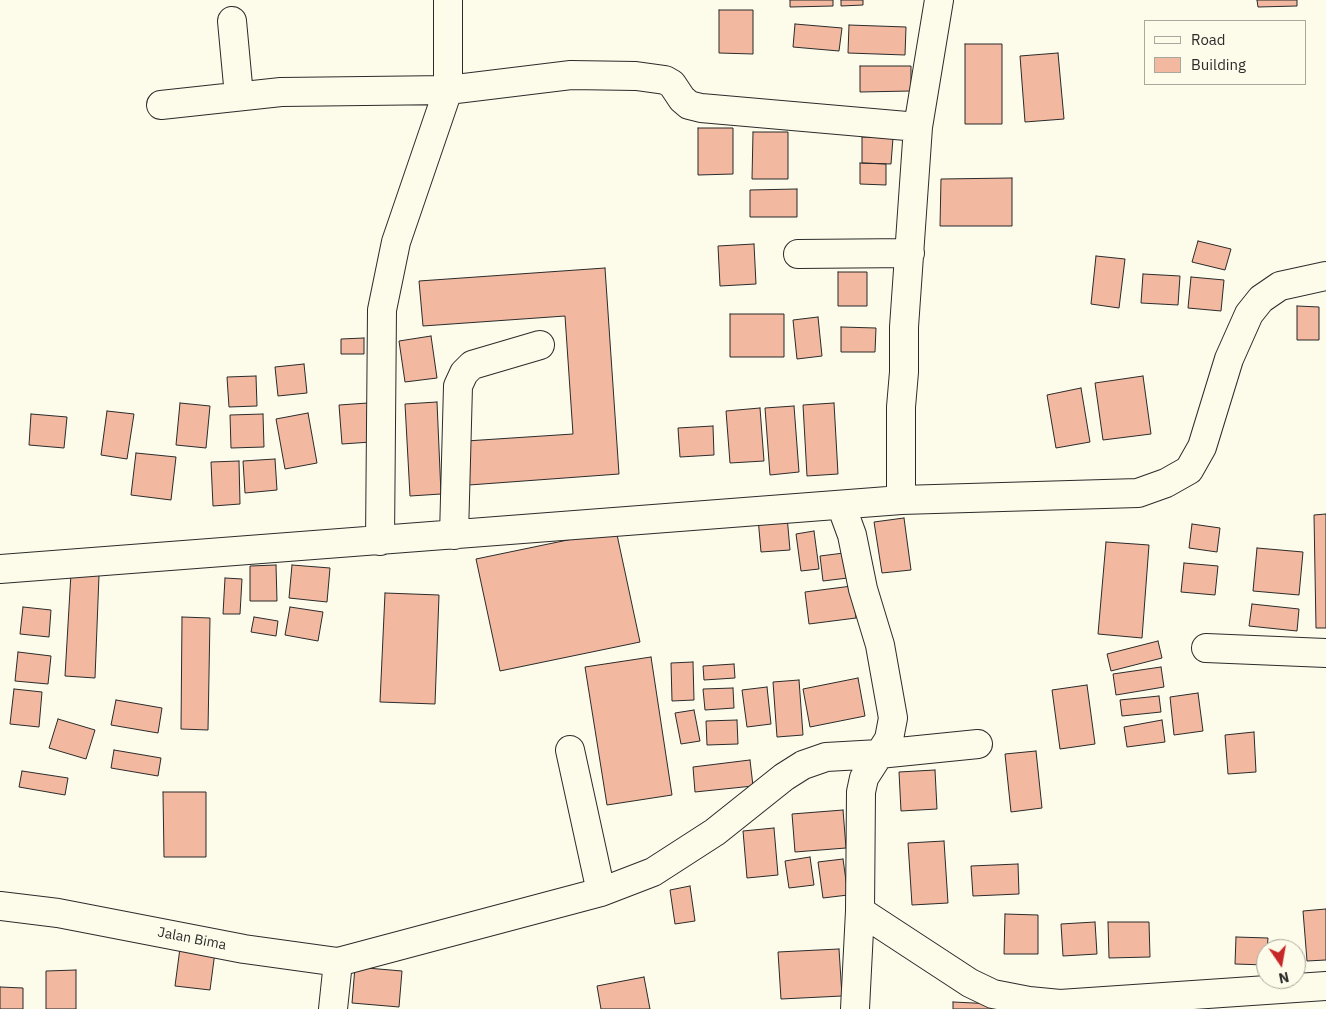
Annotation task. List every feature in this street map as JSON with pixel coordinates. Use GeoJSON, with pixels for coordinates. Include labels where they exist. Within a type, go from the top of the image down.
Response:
{"type":"FeatureCollection","features":[{"type":"Feature","properties":{"kind":"street"},"geometry":{"type":"LineString","coordinates":[[380,540],[382,310],[396,242],[448,90],[448,0]]}},
{"type":"Feature","properties":{"kind":"street"},"geometry":{"type":"LineString","coordinates":[[901,500],[900,407],[904,372],[904,327],[918,127],[938,0]]}},
{"type":"Feature","properties":{"kind":"street"},"geometry":{"type":"LineString","coordinates":[[232,21],[239,96]]}},
{"type":"Feature","properties":{"kind":"street"},"geometry":{"type":"LineString","coordinates":[[161,105],[281,92],[448,90],[570,75],[636,76],[665,80],[672,84],[682,99],[689,105],[701,108],[918,127]]}},
{"type":"Feature","properties":{"kind":"street"},"geometry":{"type":"LineString","coordinates":[[798,254],[910,253]]}},
{"type":"Feature","properties":{"kind":"street"},"geometry":{"type":"LineString","coordinates":[[0,569],[901,500],[1138,493],[1166,483],[1189,470],[1202,448],[1229,359],[1249,314],[1261,299],[1280,286],[1326,276]]}},
{"type":"Feature","properties":{"kind":"street"},"geometry":{"type":"LineString","coordinates":[[454,535],[458,386],[464,373],[472,365],[540,345]]}},
{"type":"Feature","properties":{"kind":"street"},"geometry":{"type":"LineString","coordinates":[[841,505],[852,535],[863,588],[880,645],[893,718],[889,739],[864,778],[861,792],[860,911],[855,1009]]}},
{"type":"Feature","properties":{"kind":"street"},"geometry":{"type":"LineString","coordinates":[[1206,648],[1326,653]]}},
{"type":"Feature","properties":{"kind":"street"},"geometry":{"type":"LineString","coordinates":[[333,1009],[338,962],[601,892],[653,872],[715,832],[784,777],[803,765],[826,757],[879,754],[978,744]]}},
{"type":"Feature","properties":{"kind":"street"},"geometry":{"type":"LineString","coordinates":[[570,750],[601,892]]}},
{"type":"Feature","properties":{"kind":"street","name":"Jalan Bima"},"geometry":{"type":"LineString","coordinates":[[0,906],[58,913],[244,949],[338,962]]}},
{"type":"Feature","properties":{"kind":"street"},"geometry":{"type":"LineString","coordinates":[[860,911],[970,983],[993,994],[1029,1001],[1060,1004],[1326,986]]}},
{"type":"Feature","properties":{"kind":"building"},"geometry":{"type":"Polygon","coordinates":[[[790,0],[833,0],[833,6],[790,7],[790,0]]]}},
{"type":"Feature","properties":{"kind":"building"},"geometry":{"type":"Polygon","coordinates":[[[841,0],[863,0],[863,5],[841,6],[841,0]]]}},
{"type":"Feature","properties":{"kind":"building"},"geometry":{"type":"Polygon","coordinates":[[[1257,0],[1297,0],[1297,6],[1258,7],[1257,0]]]}},
{"type":"Feature","properties":{"kind":"building"},"geometry":{"type":"Polygon","coordinates":[[[719,10],[753,10],[753,54],[719,53],[719,10]]]}},
{"type":"Feature","properties":{"kind":"building"},"geometry":{"type":"Polygon","coordinates":[[[795,24],[842,28],[839,51],[793,47],[795,24]]]}},
{"type":"Feature","properties":{"kind":"building"},"geometry":{"type":"Polygon","coordinates":[[[849,25],[906,27],[905,55],[848,53],[849,25]]]}},
{"type":"Feature","properties":{"kind":"building"},"geometry":{"type":"Polygon","coordinates":[[[965,44],[1002,44],[1002,124],[965,124],[965,44]]]}},
{"type":"Feature","properties":{"kind":"building"},"geometry":{"type":"Polygon","coordinates":[[[1058,53],[1064,119],[1025,122],[1020,56],[1058,53]]]}},
{"type":"Feature","properties":{"kind":"building"},"geometry":{"type":"Polygon","coordinates":[[[860,66],[911,66],[911,91],[860,92],[860,66]]]}},
{"type":"Feature","properties":{"kind":"building"},"geometry":{"type":"Polygon","coordinates":[[[698,128],[733,128],[733,174],[698,175],[698,128]]]}},
{"type":"Feature","properties":{"kind":"building"},"geometry":{"type":"Polygon","coordinates":[[[753,132],[788,132],[788,179],[752,179],[753,132]]]}},
{"type":"Feature","properties":{"kind":"building"},"geometry":{"type":"Polygon","coordinates":[[[862,137],[893,138],[891,164],[862,163],[862,137]]]}},
{"type":"Feature","properties":{"kind":"building"},"geometry":{"type":"Polygon","coordinates":[[[860,163],[886,164],[886,185],[860,184],[860,163]]]}},
{"type":"Feature","properties":{"kind":"building"},"geometry":{"type":"Polygon","coordinates":[[[1012,178],[1012,226],[940,226],[941,179],[1012,178]]]}},
{"type":"Feature","properties":{"kind":"building"},"geometry":{"type":"Polygon","coordinates":[[[797,189],[797,217],[750,217],[750,190],[797,189]]]}},
{"type":"Feature","properties":{"kind":"building"},"geometry":{"type":"Polygon","coordinates":[[[1198,241],[1231,249],[1225,270],[1192,262],[1198,241]]]}},
{"type":"Feature","properties":{"kind":"building"},"geometry":{"type":"Polygon","coordinates":[[[754,244],[756,284],[720,286],[718,246],[754,244]]]}},
{"type":"Feature","properties":{"kind":"building"},"geometry":{"type":"Polygon","coordinates":[[[1096,256],[1125,259],[1119,308],[1091,304],[1096,256]]]}},
{"type":"Feature","properties":{"kind":"building"},"geometry":{"type":"Polygon","coordinates":[[[605,268],[619,474],[469,485],[466,441],[573,434],[565,316],[423,326],[419,281],[605,268]]]}},
{"type":"Feature","properties":{"kind":"building"},"geometry":{"type":"Polygon","coordinates":[[[838,272],[867,272],[867,306],[838,306],[838,272]]]}},
{"type":"Feature","properties":{"kind":"building"},"geometry":{"type":"Polygon","coordinates":[[[1143,274],[1180,276],[1178,305],[1141,303],[1143,274]]]}},
{"type":"Feature","properties":{"kind":"building"},"geometry":{"type":"Polygon","coordinates":[[[1191,277],[1224,280],[1221,311],[1188,308],[1191,277]]]}},
{"type":"Feature","properties":{"kind":"building"},"geometry":{"type":"Polygon","coordinates":[[[1297,306],[1319,307],[1319,340],[1297,340],[1297,306]]]}},
{"type":"Feature","properties":{"kind":"building"},"geometry":{"type":"Polygon","coordinates":[[[730,314],[784,314],[784,357],[730,357],[730,314]]]}},
{"type":"Feature","properties":{"kind":"building"},"geometry":{"type":"Polygon","coordinates":[[[818,317],[822,356],[797,359],[793,320],[818,317]]]}},
{"type":"Feature","properties":{"kind":"building"},"geometry":{"type":"Polygon","coordinates":[[[841,327],[876,328],[875,352],[841,352],[841,327]]]}},
{"type":"Feature","properties":{"kind":"building"},"geometry":{"type":"Polygon","coordinates":[[[431,336],[437,378],[405,382],[399,341],[431,336]]]}},
{"type":"Feature","properties":{"kind":"building"},"geometry":{"type":"Polygon","coordinates":[[[364,338],[364,354],[341,354],[341,339],[364,338]]]}},
{"type":"Feature","properties":{"kind":"building"},"geometry":{"type":"Polygon","coordinates":[[[304,364],[307,393],[278,396],[275,367],[304,364]]]}},
{"type":"Feature","properties":{"kind":"building"},"geometry":{"type":"Polygon","coordinates":[[[256,376],[257,406],[229,407],[227,377],[256,376]]]}},
{"type":"Feature","properties":{"kind":"building"},"geometry":{"type":"Polygon","coordinates":[[[1143,376],[1151,434],[1103,440],[1095,383],[1143,376]]]}},
{"type":"Feature","properties":{"kind":"building"},"geometry":{"type":"Polygon","coordinates":[[[1081,388],[1090,442],[1056,448],[1047,395],[1081,388]]]}},
{"type":"Feature","properties":{"kind":"building"},"geometry":{"type":"Polygon","coordinates":[[[437,402],[441,494],[410,496],[405,404],[437,402]]]}},
{"type":"Feature","properties":{"kind":"building"},"geometry":{"type":"Polygon","coordinates":[[[180,403],[210,406],[206,448],[176,445],[180,403]]]}},
{"type":"Feature","properties":{"kind":"building"},"geometry":{"type":"Polygon","coordinates":[[[368,403],[371,442],[342,444],[339,405],[368,403]]]}},
{"type":"Feature","properties":{"kind":"building"},"geometry":{"type":"Polygon","coordinates":[[[834,403],[838,474],[807,476],[803,405],[834,403]]]}},
{"type":"Feature","properties":{"kind":"building"},"geometry":{"type":"Polygon","coordinates":[[[794,406],[799,472],[770,475],[765,408],[794,406]]]}},
{"type":"Feature","properties":{"kind":"building"},"geometry":{"type":"Polygon","coordinates":[[[760,408],[764,461],[730,463],[726,411],[760,408]]]}},
{"type":"Feature","properties":{"kind":"building"},"geometry":{"type":"Polygon","coordinates":[[[107,411],[134,414],[127,459],[101,455],[107,411]]]}},
{"type":"Feature","properties":{"kind":"building"},"geometry":{"type":"Polygon","coordinates":[[[308,413],[317,463],[285,469],[276,419],[308,413]]]}},
{"type":"Feature","properties":{"kind":"building"},"geometry":{"type":"Polygon","coordinates":[[[31,414],[67,417],[64,448],[29,445],[31,414]]]}},
{"type":"Feature","properties":{"kind":"building"},"geometry":{"type":"Polygon","coordinates":[[[263,414],[264,447],[231,448],[230,415],[263,414]]]}},
{"type":"Feature","properties":{"kind":"building"},"geometry":{"type":"Polygon","coordinates":[[[713,426],[714,455],[680,457],[678,428],[713,426]]]}},
{"type":"Feature","properties":{"kind":"building"},"geometry":{"type":"Polygon","coordinates":[[[136,453],[176,457],[171,500],[131,495],[136,453]]]}},
{"type":"Feature","properties":{"kind":"building"},"geometry":{"type":"Polygon","coordinates":[[[275,459],[277,490],[245,493],[243,461],[275,459]]]}},
{"type":"Feature","properties":{"kind":"building"},"geometry":{"type":"Polygon","coordinates":[[[239,461],[240,504],[213,506],[211,462],[239,461]]]}},
{"type":"Feature","properties":{"kind":"building"},"geometry":{"type":"Polygon","coordinates":[[[1326,514],[1326,628],[1316,628],[1314,515],[1326,514]]]}},
{"type":"Feature","properties":{"kind":"building"},"geometry":{"type":"Polygon","coordinates":[[[787,516],[790,550],[761,552],[758,518],[787,516]]]}},
{"type":"Feature","properties":{"kind":"building"},"geometry":{"type":"Polygon","coordinates":[[[904,518],[911,570],[882,573],[874,522],[904,518]]]}},
{"type":"Feature","properties":{"kind":"building"},"geometry":{"type":"Polygon","coordinates":[[[1192,524],[1220,528],[1217,552],[1189,548],[1192,524]]]}},
{"type":"Feature","properties":{"kind":"building"},"geometry":{"type":"Polygon","coordinates":[[[616,530],[640,642],[500,671],[476,559],[616,530]]]}},
{"type":"Feature","properties":{"kind":"building"},"geometry":{"type":"Polygon","coordinates":[[[814,531],[819,569],[801,571],[796,534],[814,531]]]}},
{"type":"Feature","properties":{"kind":"building"},"geometry":{"type":"Polygon","coordinates":[[[1106,542],[1149,545],[1142,638],[1098,634],[1106,542]]]}},
{"type":"Feature","properties":{"kind":"building"},"geometry":{"type":"Polygon","coordinates":[[[1257,548],[1303,552],[1299,595],[1253,591],[1257,548]]]}},
{"type":"Feature","properties":{"kind":"building"},"geometry":{"type":"Polygon","coordinates":[[[852,552],[856,577],[823,581],[820,556],[852,552]]]}},
{"type":"Feature","properties":{"kind":"building"},"geometry":{"type":"Polygon","coordinates":[[[1184,563],[1218,566],[1215,595],[1181,592],[1184,563]]]}},
{"type":"Feature","properties":{"kind":"building"},"geometry":{"type":"Polygon","coordinates":[[[276,565],[277,601],[250,601],[250,566],[276,565]]]}},
{"type":"Feature","properties":{"kind":"building"},"geometry":{"type":"Polygon","coordinates":[[[292,565],[330,568],[327,602],[289,598],[292,565]]]}},
{"type":"Feature","properties":{"kind":"building"},"geometry":{"type":"Polygon","coordinates":[[[71,573],[99,575],[95,678],[65,676],[71,573]]]}},
{"type":"Feature","properties":{"kind":"building"},"geometry":{"type":"Polygon","coordinates":[[[225,578],[242,579],[240,614],[223,614],[225,578]]]}},
{"type":"Feature","properties":{"kind":"building"},"geometry":{"type":"Polygon","coordinates":[[[852,586],[856,618],[809,624],[805,592],[852,586]]]}},
{"type":"Feature","properties":{"kind":"building"},"geometry":{"type":"Polygon","coordinates":[[[385,593],[439,595],[435,704],[380,702],[385,593]]]}},
{"type":"Feature","properties":{"kind":"building"},"geometry":{"type":"Polygon","coordinates":[[[1252,604],[1299,609],[1297,631],[1249,626],[1252,604]]]}},
{"type":"Feature","properties":{"kind":"building"},"geometry":{"type":"Polygon","coordinates":[[[23,607],[51,610],[49,637],[20,634],[23,607]]]}},
{"type":"Feature","properties":{"kind":"building"},"geometry":{"type":"Polygon","coordinates":[[[290,607],[323,612],[318,641],[285,635],[290,607]]]}},
{"type":"Feature","properties":{"kind":"building"},"geometry":{"type":"Polygon","coordinates":[[[182,617],[210,618],[208,730],[181,729],[182,617]]]}},
{"type":"Feature","properties":{"kind":"building"},"geometry":{"type":"Polygon","coordinates":[[[254,617],[278,621],[276,636],[251,632],[254,617]]]}},
{"type":"Feature","properties":{"kind":"building"},"geometry":{"type":"Polygon","coordinates":[[[1158,641],[1162,658],[1111,671],[1107,654],[1158,641]]]}},
{"type":"Feature","properties":{"kind":"building"},"geometry":{"type":"Polygon","coordinates":[[[18,652],[51,656],[48,684],[15,681],[18,652]]]}},
{"type":"Feature","properties":{"kind":"building"},"geometry":{"type":"Polygon","coordinates":[[[651,657],[672,795],[607,805],[585,667],[651,657]]]}},
{"type":"Feature","properties":{"kind":"building"},"geometry":{"type":"Polygon","coordinates":[[[693,662],[694,700],[672,701],[671,663],[693,662]]]}},
{"type":"Feature","properties":{"kind":"building"},"geometry":{"type":"Polygon","coordinates":[[[734,664],[735,678],[704,680],[703,666],[734,664]]]}},
{"type":"Feature","properties":{"kind":"building"},"geometry":{"type":"Polygon","coordinates":[[[1161,667],[1164,687],[1116,695],[1113,674],[1161,667]]]}},
{"type":"Feature","properties":{"kind":"building"},"geometry":{"type":"Polygon","coordinates":[[[858,678],[865,716],[810,727],[803,689],[858,678]]]}},
{"type":"Feature","properties":{"kind":"building"},"geometry":{"type":"Polygon","coordinates":[[[799,680],[803,735],[777,737],[773,682],[799,680]]]}},
{"type":"Feature","properties":{"kind":"building"},"geometry":{"type":"Polygon","coordinates":[[[1087,685],[1095,744],[1060,749],[1052,690],[1087,685]]]}},
{"type":"Feature","properties":{"kind":"building"},"geometry":{"type":"Polygon","coordinates":[[[767,687],[771,724],[747,727],[742,690],[767,687]]]}},
{"type":"Feature","properties":{"kind":"building"},"geometry":{"type":"Polygon","coordinates":[[[733,688],[734,708],[705,710],[703,689],[733,688]]]}},
{"type":"Feature","properties":{"kind":"building"},"geometry":{"type":"Polygon","coordinates":[[[14,689],[42,692],[39,727],[10,724],[14,689]]]}},
{"type":"Feature","properties":{"kind":"building"},"geometry":{"type":"Polygon","coordinates":[[[1198,693],[1203,731],[1174,735],[1170,697],[1198,693]]]}},
{"type":"Feature","properties":{"kind":"building"},"geometry":{"type":"Polygon","coordinates":[[[1159,696],[1161,712],[1122,716],[1120,700],[1159,696]]]}},
{"type":"Feature","properties":{"kind":"building"},"geometry":{"type":"Polygon","coordinates":[[[116,700],[162,708],[158,733],[111,725],[116,700]]]}},
{"type":"Feature","properties":{"kind":"building"},"geometry":{"type":"Polygon","coordinates":[[[694,710],[700,741],[681,744],[675,713],[694,710]]]}},
{"type":"Feature","properties":{"kind":"building"},"geometry":{"type":"Polygon","coordinates":[[[58,719],[95,730],[86,759],[49,748],[58,719]]]}},
{"type":"Feature","properties":{"kind":"building"},"geometry":{"type":"Polygon","coordinates":[[[737,720],[738,744],[707,745],[706,721],[737,720]]]}},
{"type":"Feature","properties":{"kind":"building"},"geometry":{"type":"Polygon","coordinates":[[[1162,720],[1165,742],[1127,747],[1124,727],[1162,720]]]}},
{"type":"Feature","properties":{"kind":"building"},"geometry":{"type":"Polygon","coordinates":[[[1254,732],[1256,772],[1228,774],[1225,735],[1254,732]]]}},
{"type":"Feature","properties":{"kind":"building"},"geometry":{"type":"Polygon","coordinates":[[[114,750],[161,758],[158,776],[111,768],[114,750]]]}},
{"type":"Feature","properties":{"kind":"building"},"geometry":{"type":"Polygon","coordinates":[[[1036,751],[1042,808],[1011,812],[1005,754],[1036,751]]]}},
{"type":"Feature","properties":{"kind":"building"},"geometry":{"type":"Polygon","coordinates":[[[750,760],[753,786],[695,792],[693,767],[750,760]]]}},
{"type":"Feature","properties":{"kind":"building"},"geometry":{"type":"Polygon","coordinates":[[[935,770],[937,809],[901,811],[899,772],[935,770]]]}},
{"type":"Feature","properties":{"kind":"building"},"geometry":{"type":"Polygon","coordinates":[[[22,771],[68,778],[65,795],[19,787],[22,771]]]}},
{"type":"Feature","properties":{"kind":"building"},"geometry":{"type":"Polygon","coordinates":[[[163,792],[206,792],[206,857],[164,857],[163,792]]]}},
{"type":"Feature","properties":{"kind":"building"},"geometry":{"type":"Polygon","coordinates":[[[843,810],[846,848],[795,852],[792,814],[843,810]]]}},
{"type":"Feature","properties":{"kind":"building"},"geometry":{"type":"Polygon","coordinates":[[[774,828],[778,875],[747,878],[743,831],[774,828]]]}},
{"type":"Feature","properties":{"kind":"building"},"geometry":{"type":"Polygon","coordinates":[[[944,841],[948,903],[912,905],[908,843],[944,841]]]}},
{"type":"Feature","properties":{"kind":"building"},"geometry":{"type":"Polygon","coordinates":[[[810,857],[814,885],[789,888],[785,861],[810,857]]]}},
{"type":"Feature","properties":{"kind":"building"},"geometry":{"type":"Polygon","coordinates":[[[843,859],[848,895],[823,898],[818,862],[843,859]]]}},
{"type":"Feature","properties":{"kind":"building"},"geometry":{"type":"Polygon","coordinates":[[[1018,864],[1019,894],[973,896],[971,866],[1018,864]]]}},
{"type":"Feature","properties":{"kind":"building"},"geometry":{"type":"Polygon","coordinates":[[[690,886],[695,921],[675,924],[670,890],[690,886]]]}},
{"type":"Feature","properties":{"kind":"building"},"geometry":{"type":"Polygon","coordinates":[[[1326,909],[1326,960],[1307,961],[1303,911],[1326,909]]]}},
{"type":"Feature","properties":{"kind":"building"},"geometry":{"type":"Polygon","coordinates":[[[1005,914],[1038,915],[1038,954],[1004,954],[1005,914]]]}},
{"type":"Feature","properties":{"kind":"building"},"geometry":{"type":"Polygon","coordinates":[[[1095,922],[1097,954],[1063,956],[1061,924],[1095,922]]]}},
{"type":"Feature","properties":{"kind":"building"},"geometry":{"type":"Polygon","coordinates":[[[1108,922],[1149,922],[1150,957],[1109,958],[1108,922]]]}},
{"type":"Feature","properties":{"kind":"building"},"geometry":{"type":"Polygon","coordinates":[[[1236,937],[1268,938],[1256,939],[1256,965],[1235,964],[1236,937]]]}},
{"type":"Feature","properties":{"kind":"building"},"geometry":{"type":"Polygon","coordinates":[[[180,948],[215,952],[210,990],[175,986],[180,948]]]}},
{"type":"Feature","properties":{"kind":"building"},"geometry":{"type":"Polygon","coordinates":[[[839,949],[842,996],[781,999],[778,952],[839,949]]]}},
{"type":"Feature","properties":{"kind":"building"},"geometry":{"type":"Polygon","coordinates":[[[355,967],[402,971],[399,1007],[352,1003],[355,967]]]}},
{"type":"Feature","properties":{"kind":"building"},"geometry":{"type":"Polygon","coordinates":[[[76,970],[76,1009],[46,1009],[46,971],[76,970]]]}},
{"type":"Feature","properties":{"kind":"building"},"geometry":{"type":"Polygon","coordinates":[[[644,977],[650,1009],[601,1009],[597,986],[644,977]]]}},
{"type":"Feature","properties":{"kind":"building"},"geometry":{"type":"Polygon","coordinates":[[[0,987],[23,988],[23,1009],[0,1009],[0,987]]]}},
{"type":"Feature","properties":{"kind":"building"},"geometry":{"type":"Polygon","coordinates":[[[953,1002],[994,1004],[994,1009],[953,1009],[953,1002]]]}}]}
